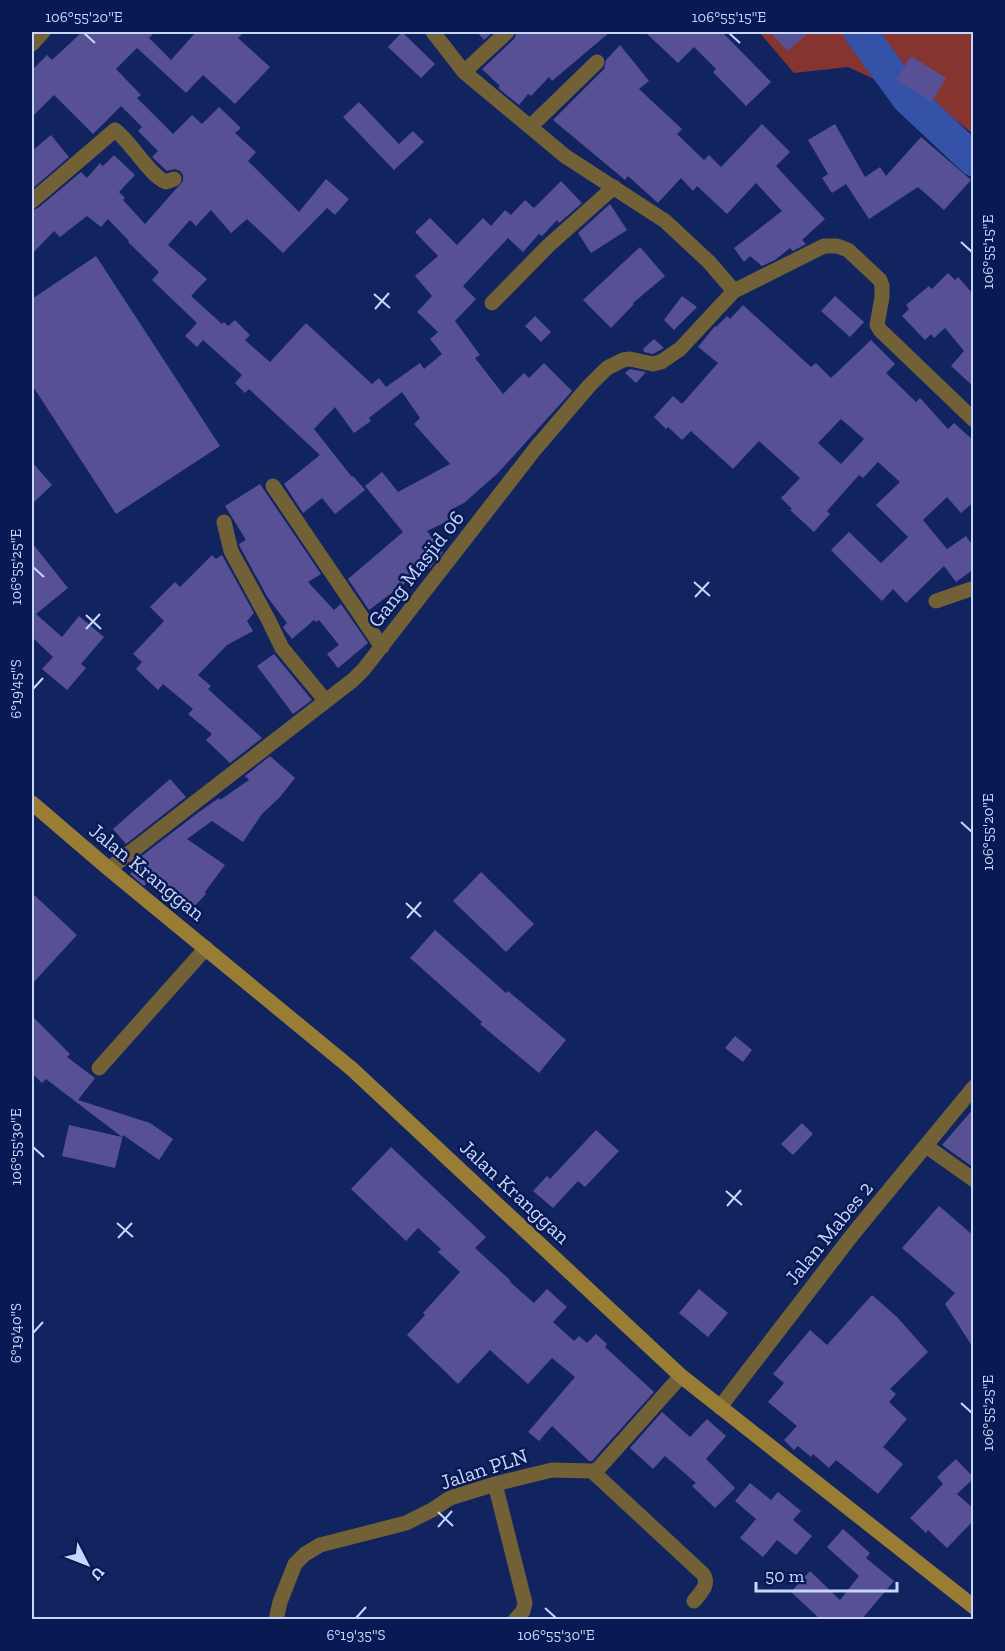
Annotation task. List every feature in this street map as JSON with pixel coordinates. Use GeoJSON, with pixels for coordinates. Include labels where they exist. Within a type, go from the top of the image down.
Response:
{"type":"FeatureCollection","features":[{"type":"Feature","properties":{"kind":"main road","name":"Jalan Kranggan"},"geometry":{"type":"LineString","coordinates":[[32,803],[108,869],[352,1069],[681,1376],[974,1607]]}},
{"type":"Feature","properties":{"kind":"street"},"geometry":{"type":"LineString","coordinates":[[32,44],[43,32]]}},
{"type":"Feature","properties":{"kind":"street"},"geometry":{"type":"LineString","coordinates":[[433,32],[465,72],[565,156],[665,221],[709,262],[734,291],[824,246],[837,246],[848,250],[880,280],[882,286],[878,325],[880,330],[974,420]]}},
{"type":"Feature","properties":{"kind":"street"},"geometry":{"type":"LineString","coordinates":[[465,72],[507,32]]}},
{"type":"Feature","properties":{"kind":"street"},"geometry":{"type":"LineString","coordinates":[[531,126],[597,62]]}},
{"type":"Feature","properties":{"kind":"street"},"geometry":{"type":"LineString","coordinates":[[32,201],[116,130],[159,179],[166,182],[174,178]]}},
{"type":"Feature","properties":{"kind":"street"},"geometry":{"type":"LineString","coordinates":[[492,303],[548,246],[614,187]]}},
{"type":"Feature","properties":{"kind":"street","name":"Gang Masjid 06"},"geometry":{"type":"LineString","coordinates":[[108,869],[358,675],[535,449],[600,374],[623,360],[630,359],[653,364],[666,359],[680,349],[734,291]]}},
{"type":"Feature","properties":{"kind":"street"},"geometry":{"type":"LineString","coordinates":[[273,486],[382,647]]}},
{"type":"Feature","properties":{"kind":"street"},"geometry":{"type":"LineString","coordinates":[[224,522],[231,551],[282,648],[325,700]]}},
{"type":"Feature","properties":{"kind":"street"},"geometry":{"type":"LineString","coordinates":[[936,602],[974,588]]}},
{"type":"Feature","properties":{"kind":"street"},"geometry":{"type":"LineString","coordinates":[[99,1068],[206,948]]}},
{"type":"Feature","properties":{"kind":"street","name":"Jalan Mabes 2"},"geometry":{"type":"LineString","coordinates":[[720,1407],[853,1234],[974,1087]]}},
{"type":"Feature","properties":{"kind":"street"},"geometry":{"type":"LineString","coordinates":[[926,1146],[974,1180]]}},
{"type":"Feature","properties":{"kind":"street"},"geometry":{"type":"LineString","coordinates":[[681,1376],[598,1469],[592,1471],[703,1574],[706,1585],[694,1601]]}},
{"type":"Feature","properties":{"kind":"street","name":"Jalan PLN"},"geometry":{"type":"LineString","coordinates":[[276,1620],[280,1602],[296,1564],[305,1554],[320,1545],[406,1523],[450,1498],[495,1484],[552,1470],[592,1471]]}},
{"type":"Feature","properties":{"kind":"street"},"geometry":{"type":"LineString","coordinates":[[495,1484],[525,1603],[523,1611],[515,1620]]}},
{"type":"Feature","properties":{"kind":"shaded area"},"geometry":{"type":"Polygon","coordinates":[[[759,32],[973,32],[973,134],[947,113],[848,67],[794,73],[759,32]]]}},
{"type":"Feature","properties":{"kind":"building"},"geometry":{"type":"Polygon","coordinates":[[[82,32],[155,32],[149,38],[171,60],[196,32],[244,32],[238,38],[270,67],[235,104],[203,75],[186,93],[137,48],[116,69],[141,95],[137,98],[173,134],[192,115],[202,124],[219,107],[241,128],[235,133],[256,152],[248,161],[299,212],[326,179],[349,199],[335,215],[327,208],[283,253],[247,219],[231,233],[211,210],[196,226],[190,220],[168,245],[207,279],[191,296],[222,324],[224,322],[228,326],[235,320],[250,335],[245,340],[270,362],[306,323],[372,384],[379,378],[386,387],[420,363],[424,369],[442,354],[430,339],[438,332],[417,312],[432,296],[415,276],[438,256],[415,232],[430,218],[457,245],[483,218],[491,226],[505,210],[511,215],[525,200],[534,208],[561,181],[582,203],[559,223],[557,220],[542,236],[539,234],[523,252],[508,238],[463,286],[476,299],[455,321],[480,355],[475,358],[503,394],[524,373],[529,378],[544,363],[572,391],[498,473],[464,503],[450,510],[454,518],[427,531],[443,552],[430,568],[428,566],[369,610],[348,579],[403,532],[365,486],[382,472],[398,492],[450,464],[414,424],[420,418],[402,392],[369,418],[371,421],[354,433],[335,407],[314,429],[365,490],[335,514],[322,498],[303,513],[284,484],[320,455],[249,389],[245,393],[235,383],[242,375],[203,340],[197,347],[185,336],[197,323],[152,280],[159,272],[108,219],[101,227],[87,216],[60,237],[54,231],[32,254],[32,210],[38,208],[81,172],[87,178],[100,163],[103,166],[114,155],[135,175],[119,192],[125,198],[123,200],[145,224],[183,181],[180,171],[175,169],[167,171],[152,157],[158,151],[138,131],[142,127],[121,106],[93,134],[54,95],[32,117],[32,70],[47,55],[52,60],[82,32]]]}},
{"type":"Feature","properties":{"kind":"building"},"geometry":{"type":"Polygon","coordinates":[[[402,32],[435,64],[421,78],[388,47],[402,32]]]}},
{"type":"Feature","properties":{"kind":"building"},"geometry":{"type":"Polygon","coordinates":[[[477,32],[493,32],[484,40],[477,32]]]}},
{"type":"Feature","properties":{"kind":"building"},"geometry":{"type":"Polygon","coordinates":[[[517,32],[610,32],[552,81],[549,77],[531,96],[528,94],[519,105],[498,88],[500,86],[482,69],[514,39],[517,32]]]}},
{"type":"Feature","properties":{"kind":"building"},"geometry":{"type":"Polygon","coordinates":[[[645,32],[722,32],[771,82],[746,106],[713,72],[716,69],[694,47],[678,63],[645,32]]]}},
{"type":"Feature","properties":{"kind":"building"},"geometry":{"type":"Polygon","coordinates":[[[770,32],[810,32],[787,51],[770,32]]]}},
{"type":"Feature","properties":{"kind":"building"},"geometry":{"type":"Polygon","coordinates":[[[620,45],[649,81],[639,89],[682,129],[677,134],[704,160],[709,155],[721,167],[762,124],[790,152],[776,166],[825,219],[802,240],[806,244],[793,251],[790,248],[775,260],[762,266],[750,256],[744,262],[734,248],[782,211],[756,183],[727,214],[697,186],[693,191],[681,178],[658,203],[628,176],[625,180],[553,120],[604,69],[606,60],[620,45]]]}},
{"type":"Feature","properties":{"kind":"building"},"geometry":{"type":"Polygon","coordinates":[[[911,56],[946,78],[932,102],[896,80],[911,56]]]}},
{"type":"Feature","properties":{"kind":"building"},"geometry":{"type":"Polygon","coordinates":[[[359,102],[399,144],[413,131],[424,142],[394,170],[343,117],[359,102]]]}},
{"type":"Feature","properties":{"kind":"building"},"geometry":{"type":"Polygon","coordinates":[[[835,124],[865,177],[880,167],[886,176],[921,137],[971,180],[944,210],[918,187],[869,219],[846,184],[832,193],[822,178],[828,174],[808,140],[835,124]]]}},
{"type":"Feature","properties":{"kind":"building"},"geometry":{"type":"Polygon","coordinates":[[[51,135],[69,157],[32,189],[32,151],[51,135]]]}},
{"type":"Feature","properties":{"kind":"building"},"geometry":{"type":"Polygon","coordinates":[[[610,204],[627,230],[591,253],[578,233],[610,204]]]}},
{"type":"Feature","properties":{"kind":"building"},"geometry":{"type":"Polygon","coordinates":[[[640,247],[665,276],[633,303],[611,328],[583,300],[640,247]]]}},
{"type":"Feature","properties":{"kind":"building"},"geometry":{"type":"Polygon","coordinates":[[[96,256],[220,446],[116,514],[32,385],[32,299],[96,256]]]}},
{"type":"Feature","properties":{"kind":"building"},"geometry":{"type":"Polygon","coordinates":[[[948,273],[955,280],[958,277],[974,295],[974,387],[951,366],[964,351],[945,328],[934,338],[931,334],[925,340],[902,316],[909,309],[906,305],[929,286],[932,289],[948,273]]]}},
{"type":"Feature","properties":{"kind":"building"},"geometry":{"type":"Polygon","coordinates":[[[682,296],[697,307],[674,330],[664,320],[682,296]]]}},
{"type":"Feature","properties":{"kind":"building"},"geometry":{"type":"Polygon","coordinates":[[[835,296],[864,322],[850,337],[821,311],[835,296]]]}},
{"type":"Feature","properties":{"kind":"building"},"geometry":{"type":"Polygon","coordinates":[[[743,305],[811,367],[816,363],[831,378],[871,340],[895,364],[886,373],[916,402],[920,398],[948,429],[954,423],[974,441],[974,502],[961,513],[947,497],[923,520],[947,549],[966,536],[974,547],[974,569],[956,582],[944,566],[906,603],[893,589],[882,601],[831,550],[849,532],[881,563],[908,537],[876,505],[900,482],[878,462],[863,478],[859,475],[827,511],[830,514],[814,532],[790,510],[792,509],[781,498],[800,478],[759,441],[733,469],[691,431],[682,440],[654,417],[673,396],[682,404],[718,363],[698,347],[715,326],[727,316],[730,319],[743,305]],[[841,419],[818,443],[841,464],[864,439],[841,419]]]}},
{"type":"Feature","properties":{"kind":"building"},"geometry":{"type":"Polygon","coordinates":[[[535,316],[551,332],[541,342],[525,326],[535,316]]]}},
{"type":"Feature","properties":{"kind":"building"},"geometry":{"type":"Polygon","coordinates":[[[654,339],[664,348],[653,354],[644,352],[643,349],[654,339]]]}},
{"type":"Feature","properties":{"kind":"building"},"geometry":{"type":"Polygon","coordinates":[[[630,369],[646,372],[636,383],[625,373],[630,369]]]}},
{"type":"Feature","properties":{"kind":"building"},"geometry":{"type":"Polygon","coordinates":[[[32,462],[52,485],[32,504],[32,462]]]}},
{"type":"Feature","properties":{"kind":"building"},"geometry":{"type":"Polygon","coordinates":[[[260,484],[321,574],[308,582],[334,610],[341,604],[368,643],[338,668],[327,654],[339,645],[319,620],[316,622],[314,620],[292,639],[283,627],[287,623],[268,598],[240,547],[239,544],[246,540],[225,506],[260,484]]]}},
{"type":"Feature","properties":{"kind":"building"},"geometry":{"type":"Polygon","coordinates":[[[32,543],[68,588],[36,614],[62,637],[79,616],[104,637],[81,664],[86,668],[67,690],[42,669],[53,657],[32,637],[32,543]]]}},
{"type":"Feature","properties":{"kind":"building"},"geometry":{"type":"Polygon","coordinates":[[[212,555],[216,559],[222,555],[254,613],[247,621],[253,631],[227,645],[198,675],[211,686],[208,689],[262,738],[230,763],[206,740],[212,734],[188,714],[193,709],[163,684],[158,690],[136,669],[142,662],[133,654],[164,621],[150,607],[175,582],[180,587],[212,555]]]}},
{"type":"Feature","properties":{"kind":"building"},"geometry":{"type":"Polygon","coordinates":[[[274,654],[312,700],[293,714],[257,666],[274,654]]]}},
{"type":"Feature","properties":{"kind":"building"},"geometry":{"type":"Polygon","coordinates":[[[270,756],[295,778],[262,814],[243,842],[212,821],[187,839],[225,865],[205,892],[206,894],[188,913],[151,878],[144,886],[130,874],[141,862],[139,858],[199,812],[249,780],[245,776],[270,756]]]}},
{"type":"Feature","properties":{"kind":"building"},"geometry":{"type":"Polygon","coordinates":[[[170,779],[186,797],[126,844],[113,829],[170,779]]]}},
{"type":"Feature","properties":{"kind":"building"},"geometry":{"type":"Polygon","coordinates":[[[481,872],[534,924],[506,952],[453,901],[481,872]]]}},
{"type":"Feature","properties":{"kind":"building"},"geometry":{"type":"Polygon","coordinates":[[[32,893],[77,935],[32,984],[32,893]]]}},
{"type":"Feature","properties":{"kind":"building"},"geometry":{"type":"Polygon","coordinates":[[[435,930],[506,993],[508,991],[566,1040],[539,1073],[480,1024],[482,1022],[410,958],[435,930]]]}},
{"type":"Feature","properties":{"kind":"building"},"geometry":{"type":"Polygon","coordinates":[[[32,1016],[70,1054],[67,1057],[95,1078],[78,1100],[150,1123],[173,1139],[159,1160],[123,1135],[115,1168],[62,1156],[69,1125],[122,1137],[46,1079],[42,1083],[32,1073],[32,1016]]]}},
{"type":"Feature","properties":{"kind":"building"},"geometry":{"type":"Polygon","coordinates":[[[735,1036],[752,1050],[743,1062],[725,1048],[735,1036]]]}},
{"type":"Feature","properties":{"kind":"building"},"geometry":{"type":"Polygon","coordinates":[[[974,1108],[974,1168],[942,1145],[974,1108]]]}},
{"type":"Feature","properties":{"kind":"building"},"geometry":{"type":"Polygon","coordinates":[[[802,1123],[813,1134],[793,1155],[781,1144],[802,1123]]]}},
{"type":"Feature","properties":{"kind":"building"},"geometry":{"type":"Polygon","coordinates":[[[596,1130],[619,1151],[585,1187],[578,1181],[553,1208],[533,1191],[547,1176],[550,1179],[596,1130]]]}},
{"type":"Feature","properties":{"kind":"building"},"geometry":{"type":"Polygon","coordinates":[[[391,1147],[486,1237],[475,1248],[510,1282],[534,1303],[547,1289],[567,1307],[553,1322],[574,1341],[579,1336],[587,1343],[596,1334],[607,1344],[605,1347],[654,1392],[592,1461],[589,1461],[552,1426],[539,1441],[528,1432],[575,1377],[552,1358],[528,1384],[490,1350],[458,1384],[407,1335],[425,1315],[423,1313],[460,1272],[438,1252],[441,1249],[418,1228],[406,1241],[351,1189],[391,1147]]]}},
{"type":"Feature","properties":{"kind":"building"},"geometry":{"type":"Polygon","coordinates":[[[939,1206],[974,1236],[974,1349],[945,1304],[955,1293],[902,1248],[939,1206]]]}},
{"type":"Feature","properties":{"kind":"building"},"geometry":{"type":"Polygon","coordinates":[[[699,1289],[728,1313],[708,1337],[679,1313],[699,1289]]]}},
{"type":"Feature","properties":{"kind":"building"},"geometry":{"type":"Polygon","coordinates":[[[872,1295],[897,1317],[928,1352],[890,1389],[896,1394],[889,1402],[907,1419],[883,1447],[903,1464],[878,1494],[836,1460],[829,1468],[813,1454],[811,1457],[798,1446],[794,1450],[784,1440],[797,1426],[768,1402],[784,1383],[773,1374],[810,1330],[827,1345],[872,1295]]]}},
{"type":"Feature","properties":{"kind":"building"},"geometry":{"type":"Polygon","coordinates":[[[662,1412],[690,1437],[707,1419],[726,1436],[706,1459],[735,1488],[715,1508],[692,1486],[696,1483],[665,1456],[653,1469],[630,1448],[662,1412]]]}},
{"type":"Feature","properties":{"kind":"building"},"geometry":{"type":"Polygon","coordinates":[[[956,1459],[974,1478],[957,1494],[974,1509],[974,1520],[947,1548],[928,1530],[926,1533],[910,1518],[943,1484],[937,1477],[956,1459]]]}},
{"type":"Feature","properties":{"kind":"building"},"geometry":{"type":"Polygon","coordinates":[[[750,1483],[771,1500],[778,1492],[801,1511],[793,1520],[812,1536],[796,1555],[777,1540],[763,1557],[740,1538],[756,1519],[735,1501],[750,1483]]]}},
{"type":"Feature","properties":{"kind":"building"},"geometry":{"type":"Polygon","coordinates":[[[843,1529],[870,1553],[866,1558],[894,1581],[861,1620],[821,1620],[791,1592],[810,1571],[840,1600],[859,1576],[827,1547],[843,1529]]]}},
{"type":"Feature","properties":{"kind":"waterway"},"geometry":{"type":"LineString","coordinates":[[860,32],[908,98],[974,160]]}}]}
